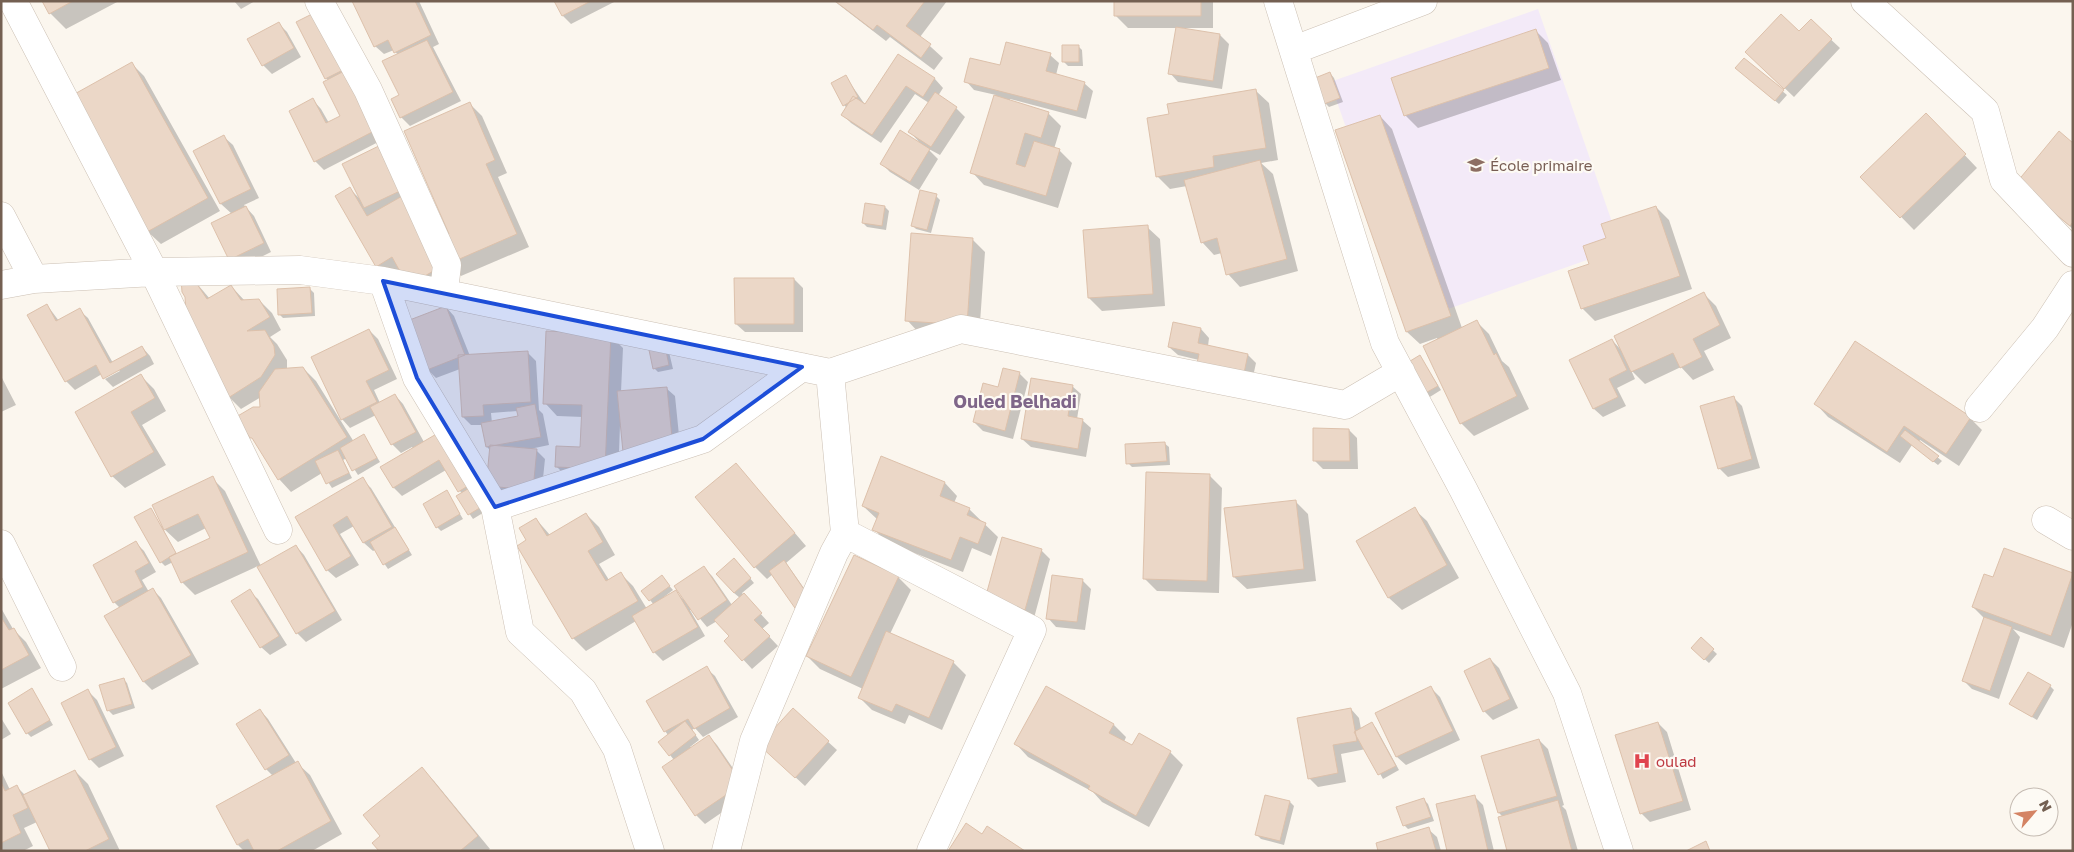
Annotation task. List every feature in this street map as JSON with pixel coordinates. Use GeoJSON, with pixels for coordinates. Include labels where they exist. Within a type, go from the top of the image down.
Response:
{"type":"FeatureCollection","features":[{"type":"Feature","properties":{"kind":"street"},"geometry":{"type":"LineString","coordinates":[[13,1],[154,272],[278,530]]}},
{"type":"Feature","properties":{"kind":"street"},"geometry":{"type":"LineString","coordinates":[[319,1],[368,90],[447,265],[444,291],[448,294]]}},
{"type":"Feature","properties":{"kind":"street"},"geometry":{"type":"LineString","coordinates":[[1278,1],[1385,343],[1567,693],[1619,851]]}},
{"type":"Feature","properties":{"kind":"street"},"geometry":{"type":"LineString","coordinates":[[1294,50],[1423,1]]}},
{"type":"Feature","properties":{"kind":"street"},"geometry":{"type":"LineString","coordinates":[[1865,1],[1985,111],[2004,180],[2073,253]]}},
{"type":"Feature","properties":{"kind":"street"},"geometry":{"type":"LineString","coordinates":[[1,216],[34,279]]}},
{"type":"Feature","properties":{"kind":"street"},"geometry":{"type":"LineString","coordinates":[[1,285],[34,279],[154,272],[300,270],[383,280],[830,373],[961,329],[1345,405],[1401,372]]}},
{"type":"Feature","properties":{"kind":"street"},"geometry":{"type":"LineString","coordinates":[[383,280],[417,378],[495,508],[520,632],[584,691],[617,749],[650,851]]}},
{"type":"Feature","properties":{"kind":"street"},"geometry":{"type":"LineString","coordinates":[[1979,408],[2045,328],[2073,285]]}},
{"type":"Feature","properties":{"kind":"street"},"geometry":{"type":"LineString","coordinates":[[495,508],[703,440],[802,367]]}},
{"type":"Feature","properties":{"kind":"street"},"geometry":{"type":"LineString","coordinates":[[726,851],[754,741],[834,552],[845,533],[830,373]]}},
{"type":"Feature","properties":{"kind":"street"},"geometry":{"type":"LineString","coordinates":[[2046,520],[2073,536]]}},
{"type":"Feature","properties":{"kind":"street"},"geometry":{"type":"LineString","coordinates":[[845,533],[1032,630],[931,851]]}},
{"type":"Feature","properties":{"kind":"street"},"geometry":{"type":"LineString","coordinates":[[1,544],[62,667]]}},
{"type":"Feature","properties":{"kind":"highlighted area"},"geometry":{"type":"Polygon","coordinates":[[[383,281],[802,367],[703,439],[495,507],[417,378],[383,281]]]}},
{"type":"Feature","properties":{"kind":"shaded area","name":"École primaire"},"geometry":{"type":"Polygon","coordinates":[[[1538,9],[1621,248],[1414,321],[1330,82],[1538,9]]]}},
{"type":"Feature","properties":{"kind":"building"},"geometry":{"type":"Polygon","coordinates":[[[42,1],[73,1],[49,14],[42,1]]]}},
{"type":"Feature","properties":{"kind":"building"},"geometry":{"type":"Polygon","coordinates":[[[352,1],[415,1],[431,35],[394,53],[388,40],[374,47],[352,1]]]}},
{"type":"Feature","properties":{"kind":"building"},"geometry":{"type":"Polygon","coordinates":[[[554,1],[591,1],[562,16],[554,1]]]}},
{"type":"Feature","properties":{"kind":"building"},"geometry":{"type":"Polygon","coordinates":[[[835,1],[925,1],[906,26],[931,44],[921,58],[877,25],[873,30],[835,1]]]}},
{"type":"Feature","properties":{"kind":"building"},"geometry":{"type":"Polygon","coordinates":[[[1114,1],[1201,1],[1201,16],[1114,16],[1114,1]]]}},
{"type":"Feature","properties":{"kind":"building"},"geometry":{"type":"Polygon","coordinates":[[[314,13],[343,70],[325,79],[296,22],[314,13]]]}},
{"type":"Feature","properties":{"kind":"building"},"geometry":{"type":"Polygon","coordinates":[[[1781,14],[1799,31],[1811,19],[1832,39],[1784,89],[1745,52],[1781,14]]]}},
{"type":"Feature","properties":{"kind":"building"},"geometry":{"type":"Polygon","coordinates":[[[279,22],[294,48],[262,66],[247,39],[279,22]]]}},
{"type":"Feature","properties":{"kind":"building"},"geometry":{"type":"Polygon","coordinates":[[[1176,27],[1220,34],[1213,81],[1168,74],[1176,27]]]}},
{"type":"Feature","properties":{"kind":"building"},"geometry":{"type":"Polygon","coordinates":[[[1536,29],[1549,68],[1404,116],[1391,78],[1536,29]]]}},
{"type":"Feature","properties":{"kind":"building"},"geometry":{"type":"Polygon","coordinates":[[[427,40],[453,92],[400,118],[391,99],[399,95],[382,61],[427,40]]]}},
{"type":"Feature","properties":{"kind":"building"},"geometry":{"type":"Polygon","coordinates":[[[1006,42],[1051,53],[1046,71],[1085,82],[1077,111],[964,82],[970,58],[1000,65],[1006,42]]]}},
{"type":"Feature","properties":{"kind":"building"},"geometry":{"type":"Polygon","coordinates":[[[1062,45],[1079,45],[1079,62],[1062,62],[1062,45]]]}},
{"type":"Feature","properties":{"kind":"building"},"geometry":{"type":"Polygon","coordinates":[[[898,54],[935,78],[923,97],[906,86],[872,135],[841,115],[853,96],[865,104],[898,54]]]}},
{"type":"Feature","properties":{"kind":"building"},"geometry":{"type":"Polygon","coordinates":[[[1744,58],[1784,90],[1775,101],[1735,68],[1744,58]]]}},
{"type":"Feature","properties":{"kind":"building"},"geometry":{"type":"Polygon","coordinates":[[[132,62],[208,198],[147,232],[71,96],[132,62]]]}},
{"type":"Feature","properties":{"kind":"building"},"geometry":{"type":"Polygon","coordinates":[[[348,69],[378,129],[314,162],[289,111],[313,98],[326,123],[340,116],[323,82],[348,69]]]}},
{"type":"Feature","properties":{"kind":"building"},"geometry":{"type":"Polygon","coordinates":[[[1330,72],[1340,98],[1324,104],[1315,78],[1330,72]]]}},
{"type":"Feature","properties":{"kind":"building"},"geometry":{"type":"Polygon","coordinates":[[[846,75],[858,97],[843,106],[831,83],[846,75]]]}},
{"type":"Feature","properties":{"kind":"building"},"geometry":{"type":"Polygon","coordinates":[[[1256,89],[1266,148],[1213,156],[1214,167],[1156,177],[1147,118],[1169,114],[1167,104],[1256,89]]]}},
{"type":"Feature","properties":{"kind":"building"},"geometry":{"type":"Polygon","coordinates":[[[935,92],[957,107],[931,147],[908,132],[935,92]]]}},
{"type":"Feature","properties":{"kind":"building"},"geometry":{"type":"Polygon","coordinates":[[[994,95],[1049,112],[1041,138],[1025,133],[1016,164],[1025,167],[1034,141],[1060,149],[1046,196],[970,173],[994,95]]]}},
{"type":"Feature","properties":{"kind":"building"},"geometry":{"type":"Polygon","coordinates":[[[470,102],[495,160],[486,164],[517,234],[448,264],[437,239],[449,234],[404,131],[470,102]]]}},
{"type":"Feature","properties":{"kind":"building"},"geometry":{"type":"Polygon","coordinates":[[[1926,113],[1966,154],[1900,218],[1860,177],[1926,113]]]}},
{"type":"Feature","properties":{"kind":"building"},"geometry":{"type":"Polygon","coordinates":[[[1380,115],[1451,316],[1406,332],[1335,130],[1380,115]]]}},
{"type":"Feature","properties":{"kind":"building"},"geometry":{"type":"Polygon","coordinates":[[[900,130],[930,149],[910,182],[880,164],[900,130]]]}},
{"type":"Feature","properties":{"kind":"building"},"geometry":{"type":"Polygon","coordinates":[[[2059,131],[2073,143],[2073,222],[2070,226],[2017,182],[2059,131]]]}},
{"type":"Feature","properties":{"kind":"building"},"geometry":{"type":"Polygon","coordinates":[[[224,135],[251,189],[220,204],[193,151],[224,135]]]}},
{"type":"Feature","properties":{"kind":"building"},"geometry":{"type":"Polygon","coordinates":[[[391,140],[402,190],[364,208],[342,164],[391,140]]]}},
{"type":"Feature","properties":{"kind":"building"},"geometry":{"type":"Polygon","coordinates":[[[1260,160],[1287,259],[1226,275],[1217,238],[1201,243],[1184,180],[1260,160]]]}},
{"type":"Feature","properties":{"kind":"building"},"geometry":{"type":"Polygon","coordinates":[[[350,187],[367,216],[404,195],[445,264],[408,286],[392,257],[376,267],[335,196],[350,187]]]}},
{"type":"Feature","properties":{"kind":"building"},"geometry":{"type":"Polygon","coordinates":[[[920,190],[937,194],[927,230],[911,226],[920,190]]]}},
{"type":"Feature","properties":{"kind":"building"},"geometry":{"type":"Polygon","coordinates":[[[865,203],[885,206],[882,226],[862,223],[865,203]]]}},
{"type":"Feature","properties":{"kind":"building"},"geometry":{"type":"Polygon","coordinates":[[[246,206],[264,243],[229,260],[211,223],[246,206]]]}},
{"type":"Feature","properties":{"kind":"building"},"geometry":{"type":"Polygon","coordinates":[[[1656,206],[1680,276],[1581,309],[1568,271],[1589,264],[1583,246],[1606,238],[1601,224],[1656,206]]]}},
{"type":"Feature","properties":{"kind":"building"},"geometry":{"type":"Polygon","coordinates":[[[1148,225],[1153,294],[1088,298],[1083,230],[1148,225]]]}},
{"type":"Feature","properties":{"kind":"building"},"geometry":{"type":"Polygon","coordinates":[[[911,233],[973,238],[967,325],[905,321],[911,233]]]}},
{"type":"Feature","properties":{"kind":"building"},"geometry":{"type":"Polygon","coordinates":[[[193,278],[207,299],[231,285],[241,300],[259,299],[270,317],[247,331],[265,330],[274,346],[275,355],[261,377],[228,398],[187,326],[185,297],[182,292],[181,279],[193,278]]]}},
{"type":"Feature","properties":{"kind":"building"},"geometry":{"type":"Polygon","coordinates":[[[734,278],[794,278],[794,324],[735,324],[734,278]]]}},
{"type":"Feature","properties":{"kind":"building"},"geometry":{"type":"Polygon","coordinates":[[[310,287],[312,313],[278,315],[277,289],[310,287]]]}},
{"type":"Feature","properties":{"kind":"building"},"geometry":{"type":"Polygon","coordinates":[[[1704,292],[1720,325],[1693,339],[1702,357],[1680,368],[1673,353],[1631,372],[1614,336],[1704,292]]]}},
{"type":"Feature","properties":{"kind":"building"},"geometry":{"type":"Polygon","coordinates":[[[47,304],[56,321],[80,308],[110,363],[142,346],[147,355],[103,379],[96,365],[65,382],[27,315],[47,304]]]}},
{"type":"Feature","properties":{"kind":"building"},"geometry":{"type":"Polygon","coordinates":[[[446,306],[465,355],[427,370],[407,321],[446,306]]]}},
{"type":"Feature","properties":{"kind":"building"},"geometry":{"type":"Polygon","coordinates":[[[1477,320],[1517,396],[1460,424],[1423,346],[1477,320]]]}},
{"type":"Feature","properties":{"kind":"building"},"geometry":{"type":"Polygon","coordinates":[[[1173,322],[1201,328],[1198,343],[1248,354],[1243,378],[1196,368],[1199,354],[1168,347],[1173,322]]]}},
{"type":"Feature","properties":{"kind":"building"},"geometry":{"type":"Polygon","coordinates":[[[369,329],[389,370],[366,381],[377,402],[341,420],[311,357],[369,329]]]}},
{"type":"Feature","properties":{"kind":"building"},"geometry":{"type":"Polygon","coordinates":[[[546,331],[611,334],[605,469],[555,467],[556,446],[580,447],[582,405],[543,404],[546,331]]]}},
{"type":"Feature","properties":{"kind":"building"},"geometry":{"type":"Polygon","coordinates":[[[1612,339],[1627,370],[1609,379],[1618,397],[1593,409],[1569,360],[1612,339]]]}},
{"type":"Feature","properties":{"kind":"building"},"geometry":{"type":"Polygon","coordinates":[[[1855,341],[1971,417],[1946,454],[1904,426],[1887,452],[1814,404],[1855,341]]]}},
{"type":"Feature","properties":{"kind":"building"},"geometry":{"type":"Polygon","coordinates":[[[665,346],[669,365],[653,369],[649,350],[665,346]]]}},
{"type":"Feature","properties":{"kind":"building"},"geometry":{"type":"Polygon","coordinates":[[[528,351],[531,402],[483,405],[484,416],[462,417],[458,355],[528,351]]]}},
{"type":"Feature","properties":{"kind":"building"},"geometry":{"type":"Polygon","coordinates":[[[1420,355],[1438,386],[1420,396],[1402,366],[1420,355]]]}},
{"type":"Feature","properties":{"kind":"building"},"geometry":{"type":"Polygon","coordinates":[[[303,367],[347,437],[278,480],[252,438],[250,438],[236,417],[253,407],[260,407],[259,392],[275,369],[303,367]]]}},
{"type":"Feature","properties":{"kind":"building"},"geometry":{"type":"Polygon","coordinates":[[[1003,368],[1020,372],[1005,431],[973,422],[983,383],[998,387],[1003,368]]]}},
{"type":"Feature","properties":{"kind":"building"},"geometry":{"type":"Polygon","coordinates":[[[141,374],[155,398],[131,412],[154,452],[111,477],[75,412],[141,374]]]}},
{"type":"Feature","properties":{"kind":"building"},"geometry":{"type":"Polygon","coordinates":[[[1031,378],[1073,385],[1068,416],[1083,419],[1078,449],[1021,439],[1031,378]]]}},
{"type":"Feature","properties":{"kind":"building"},"geometry":{"type":"Polygon","coordinates":[[[667,387],[673,447],[623,452],[617,391],[667,387]]]}},
{"type":"Feature","properties":{"kind":"building"},"geometry":{"type":"Polygon","coordinates":[[[395,394],[416,432],[391,445],[370,407],[395,394]]]}},
{"type":"Feature","properties":{"kind":"building"},"geometry":{"type":"Polygon","coordinates":[[[1734,396],[1752,459],[1718,469],[1700,406],[1734,396]]]}},
{"type":"Feature","properties":{"kind":"building"},"geometry":{"type":"Polygon","coordinates":[[[535,404],[541,437],[486,447],[481,423],[518,416],[516,408],[535,404]]]}},
{"type":"Feature","properties":{"kind":"building"},"geometry":{"type":"Polygon","coordinates":[[[1313,428],[1349,429],[1350,461],[1313,461],[1313,428]]]}},
{"type":"Feature","properties":{"kind":"building"},"geometry":{"type":"Polygon","coordinates":[[[445,429],[476,481],[458,492],[439,460],[393,488],[380,467],[445,429]]]}},
{"type":"Feature","properties":{"kind":"building"},"geometry":{"type":"Polygon","coordinates":[[[1905,430],[1939,456],[1933,462],[1900,436],[1905,430]]]}},
{"type":"Feature","properties":{"kind":"building"},"geometry":{"type":"Polygon","coordinates":[[[364,434],[377,458],[352,471],[340,448],[364,434]]]}},
{"type":"Feature","properties":{"kind":"building"},"geometry":{"type":"Polygon","coordinates":[[[1165,442],[1167,461],[1126,464],[1125,444],[1165,442]]]}},
{"type":"Feature","properties":{"kind":"building"},"geometry":{"type":"Polygon","coordinates":[[[490,445],[537,449],[533,490],[486,486],[490,445]]]}},
{"type":"Feature","properties":{"kind":"building"},"geometry":{"type":"Polygon","coordinates":[[[338,450],[349,473],[326,484],[315,461],[338,450]]]}},
{"type":"Feature","properties":{"kind":"building"},"geometry":{"type":"Polygon","coordinates":[[[881,456],[945,482],[940,496],[970,508],[967,515],[986,523],[978,544],[960,537],[951,560],[872,530],[879,513],[862,506],[881,456]]]}},
{"type":"Feature","properties":{"kind":"building"},"geometry":{"type":"Polygon","coordinates":[[[736,463],[795,533],[754,568],[695,497],[736,463]]]}},
{"type":"Feature","properties":{"kind":"building"},"geometry":{"type":"Polygon","coordinates":[[[1146,472],[1210,474],[1207,581],[1143,579],[1146,472]]]}},
{"type":"Feature","properties":{"kind":"building"},"geometry":{"type":"Polygon","coordinates":[[[213,476],[248,552],[181,583],[169,557],[210,538],[198,514],[164,530],[152,505],[213,476]]]}},
{"type":"Feature","properties":{"kind":"building"},"geometry":{"type":"Polygon","coordinates":[[[363,477],[392,527],[363,543],[347,516],[333,525],[351,556],[326,571],[295,517],[363,477]]]}},
{"type":"Feature","properties":{"kind":"building"},"geometry":{"type":"Polygon","coordinates":[[[476,484],[488,503],[468,515],[456,496],[476,484]]]}},
{"type":"Feature","properties":{"kind":"building"},"geometry":{"type":"Polygon","coordinates":[[[447,490],[460,514],[436,528],[423,504],[447,490]]]}},
{"type":"Feature","properties":{"kind":"building"},"geometry":{"type":"Polygon","coordinates":[[[1296,500],[1304,569],[1233,577],[1224,508],[1296,500]]]}},
{"type":"Feature","properties":{"kind":"building"},"geometry":{"type":"Polygon","coordinates":[[[1415,507],[1447,565],[1388,598],[1356,541],[1415,507]]]}},
{"type":"Feature","properties":{"kind":"building"},"geometry":{"type":"Polygon","coordinates":[[[151,508],[176,553],[160,563],[134,517],[151,508]]]}},
{"type":"Feature","properties":{"kind":"building"},"geometry":{"type":"Polygon","coordinates":[[[586,513],[603,542],[588,551],[606,581],[621,572],[638,601],[572,639],[517,546],[526,540],[519,528],[536,518],[547,536],[586,513]]]}},
{"type":"Feature","properties":{"kind":"building"},"geometry":{"type":"Polygon","coordinates":[[[395,527],[409,550],[383,565],[370,542],[395,527]]]}},
{"type":"Feature","properties":{"kind":"building"},"geometry":{"type":"Polygon","coordinates":[[[1002,537],[1042,549],[1025,610],[985,599],[1002,537]]]}},
{"type":"Feature","properties":{"kind":"building"},"geometry":{"type":"Polygon","coordinates":[[[136,541],[149,563],[135,571],[143,587],[113,603],[93,565],[136,541]]]}},
{"type":"Feature","properties":{"kind":"building"},"geometry":{"type":"Polygon","coordinates":[[[296,545],[335,611],[296,634],[257,567],[296,545]]]}},
{"type":"Feature","properties":{"kind":"building"},"geometry":{"type":"Polygon","coordinates":[[[2004,548],[2073,573],[2051,636],[1972,607],[1984,574],[1993,577],[2004,548]]]}},
{"type":"Feature","properties":{"kind":"building"},"geometry":{"type":"Polygon","coordinates":[[[854,555],[899,576],[851,677],[806,656],[854,555]]]}},
{"type":"Feature","properties":{"kind":"building"},"geometry":{"type":"Polygon","coordinates":[[[734,558],[751,578],[734,593],[716,574],[734,558]]]}},
{"type":"Feature","properties":{"kind":"building"},"geometry":{"type":"Polygon","coordinates":[[[784,560],[812,601],[797,611],[769,571],[784,560]]]}},
{"type":"Feature","properties":{"kind":"building"},"geometry":{"type":"Polygon","coordinates":[[[704,566],[727,600],[698,620],[674,586],[704,566]]]}},
{"type":"Feature","properties":{"kind":"building"},"geometry":{"type":"Polygon","coordinates":[[[662,575],[670,586],[649,601],[641,591],[662,575]]]}},
{"type":"Feature","properties":{"kind":"building"},"geometry":{"type":"Polygon","coordinates":[[[1052,575],[1083,579],[1077,622],[1046,619],[1052,575]]]}},
{"type":"Feature","properties":{"kind":"building"},"geometry":{"type":"Polygon","coordinates":[[[153,588],[191,655],[143,682],[104,616],[153,588]]]}},
{"type":"Feature","properties":{"kind":"building"},"geometry":{"type":"Polygon","coordinates":[[[250,589],[279,636],[260,648],[231,601],[250,589]]]}},
{"type":"Feature","properties":{"kind":"building"},"geometry":{"type":"Polygon","coordinates":[[[676,590],[698,627],[653,653],[632,616],[676,590]]]}},
{"type":"Feature","properties":{"kind":"building"},"geometry":{"type":"Polygon","coordinates":[[[744,593],[762,613],[754,620],[770,636],[742,661],[724,641],[729,636],[714,620],[744,593]]]}},
{"type":"Feature","properties":{"kind":"building"},"geometry":{"type":"Polygon","coordinates":[[[1,617],[9,630],[14,628],[29,655],[1,670],[1,617]]]}},
{"type":"Feature","properties":{"kind":"building"},"geometry":{"type":"Polygon","coordinates":[[[1984,617],[2012,627],[1990,691],[1962,681],[1984,617]]]}},
{"type":"Feature","properties":{"kind":"building"},"geometry":{"type":"Polygon","coordinates":[[[886,631],[954,661],[929,718],[896,704],[892,712],[858,698],[886,631]]]}},
{"type":"Feature","properties":{"kind":"building"},"geometry":{"type":"Polygon","coordinates":[[[1701,637],[1714,649],[1704,660],[1691,648],[1701,637]]]}},
{"type":"Feature","properties":{"kind":"building"},"geometry":{"type":"Polygon","coordinates":[[[1490,658],[1510,699],[1483,712],[1464,671],[1490,658]]]}},
{"type":"Feature","properties":{"kind":"building"},"geometry":{"type":"Polygon","coordinates":[[[707,666],[730,708],[694,729],[688,719],[664,732],[646,701],[707,666]]]}},
{"type":"Feature","properties":{"kind":"building"},"geometry":{"type":"Polygon","coordinates":[[[2028,672],[2051,685],[2032,717],[2009,704],[2028,672]]]}},
{"type":"Feature","properties":{"kind":"building"},"geometry":{"type":"Polygon","coordinates":[[[124,678],[132,704],[107,711],[99,685],[124,678]]]}},
{"type":"Feature","properties":{"kind":"building"},"geometry":{"type":"Polygon","coordinates":[[[1046,686],[1114,724],[1109,733],[1132,745],[1139,733],[1171,751],[1136,816],[1088,789],[1090,786],[1014,744],[1046,686]]]}},
{"type":"Feature","properties":{"kind":"building"},"geometry":{"type":"Polygon","coordinates":[[[1431,686],[1453,731],[1396,757],[1375,713],[1431,686]]]}},
{"type":"Feature","properties":{"kind":"building"},"geometry":{"type":"Polygon","coordinates":[[[32,688],[50,720],[26,734],[8,703],[32,688]]]}},
{"type":"Feature","properties":{"kind":"building"},"geometry":{"type":"Polygon","coordinates":[[[88,689],[116,747],[89,760],[61,703],[88,689]]]}},
{"type":"Feature","properties":{"kind":"building"},"geometry":{"type":"Polygon","coordinates":[[[793,708],[829,741],[795,778],[759,745],[793,708]]]}},
{"type":"Feature","properties":{"kind":"building"},"geometry":{"type":"Polygon","coordinates":[[[1351,708],[1357,741],[1333,745],[1338,773],[1308,779],[1297,718],[1351,708]]]}},
{"type":"Feature","properties":{"kind":"building"},"geometry":{"type":"Polygon","coordinates":[[[260,709],[289,755],[265,770],[236,724],[260,709]]]}},
{"type":"Feature","properties":{"kind":"building"},"geometry":{"type":"Polygon","coordinates":[[[685,721],[696,735],[669,756],[658,742],[685,721]]]}},
{"type":"Feature","properties":{"kind":"building"},"geometry":{"type":"Polygon","coordinates":[[[1372,722],[1396,766],[1378,775],[1354,732],[1372,722]]]}},
{"type":"Feature","properties":{"kind":"building"},"geometry":{"type":"Polygon","coordinates":[[[1658,722],[1683,801],[1640,814],[1615,735],[1658,722]]]}},
{"type":"Feature","properties":{"kind":"building"},"geometry":{"type":"Polygon","coordinates":[[[709,735],[742,784],[695,816],[662,767],[709,735]]]}},
{"type":"Feature","properties":{"kind":"building"},"geometry":{"type":"Polygon","coordinates":[[[1539,739],[1557,796],[1498,813],[1481,756],[1539,739]]]}},
{"type":"Feature","properties":{"kind":"building"},"geometry":{"type":"Polygon","coordinates":[[[298,761],[331,821],[277,851],[254,851],[248,839],[237,845],[216,806],[298,761]]]}},
{"type":"Feature","properties":{"kind":"building"},"geometry":{"type":"Polygon","coordinates":[[[422,767],[478,836],[460,851],[379,851],[372,843],[380,836],[363,815],[422,767]]]}},
{"type":"Feature","properties":{"kind":"building"},"geometry":{"type":"Polygon","coordinates":[[[75,770],[109,839],[85,851],[50,851],[23,795],[75,770]]]}},
{"type":"Feature","properties":{"kind":"building"},"geometry":{"type":"Polygon","coordinates":[[[1,782],[5,791],[17,785],[28,808],[13,815],[21,833],[1,843],[1,782]]]}},
{"type":"Feature","properties":{"kind":"building"},"geometry":{"type":"Polygon","coordinates":[[[1265,795],[1290,801],[1280,841],[1255,835],[1265,795]]]}},
{"type":"Feature","properties":{"kind":"building"},"geometry":{"type":"Polygon","coordinates":[[[1475,795],[1488,851],[1447,851],[1436,804],[1475,795]]]}},
{"type":"Feature","properties":{"kind":"building"},"geometry":{"type":"Polygon","coordinates":[[[1424,798],[1431,817],[1403,826],[1396,807],[1424,798]]]}},
{"type":"Feature","properties":{"kind":"building"},"geometry":{"type":"Polygon","coordinates":[[[1558,800],[1572,851],[1507,851],[1498,817],[1558,800]]]}},
{"type":"Feature","properties":{"kind":"building"},"geometry":{"type":"Polygon","coordinates":[[[966,823],[982,834],[987,826],[1025,851],[948,851],[966,823]]]}},
{"type":"Feature","properties":{"kind":"building"},"geometry":{"type":"Polygon","coordinates":[[[1429,827],[1436,851],[1378,851],[1376,843],[1429,827]]]}},
{"type":"Feature","properties":{"kind":"building"},"geometry":{"type":"Polygon","coordinates":[[[1706,841],[1710,851],[1686,851],[1706,841]]]}},
{"type":"Feature","properties":{"kind":"place","name":"École primaire"},"geometry":{"type":"Point","coordinates":[1476,165]}},
{"type":"Feature","properties":{"kind":"place","name":"oulad"},"geometry":{"type":"Point","coordinates":[1642,761]}},
{"type":"Feature","properties":{"kind":"district","name":"Ouled Belhadi"},"geometry":{"type":"Point","coordinates":[1015,401]}}]}
